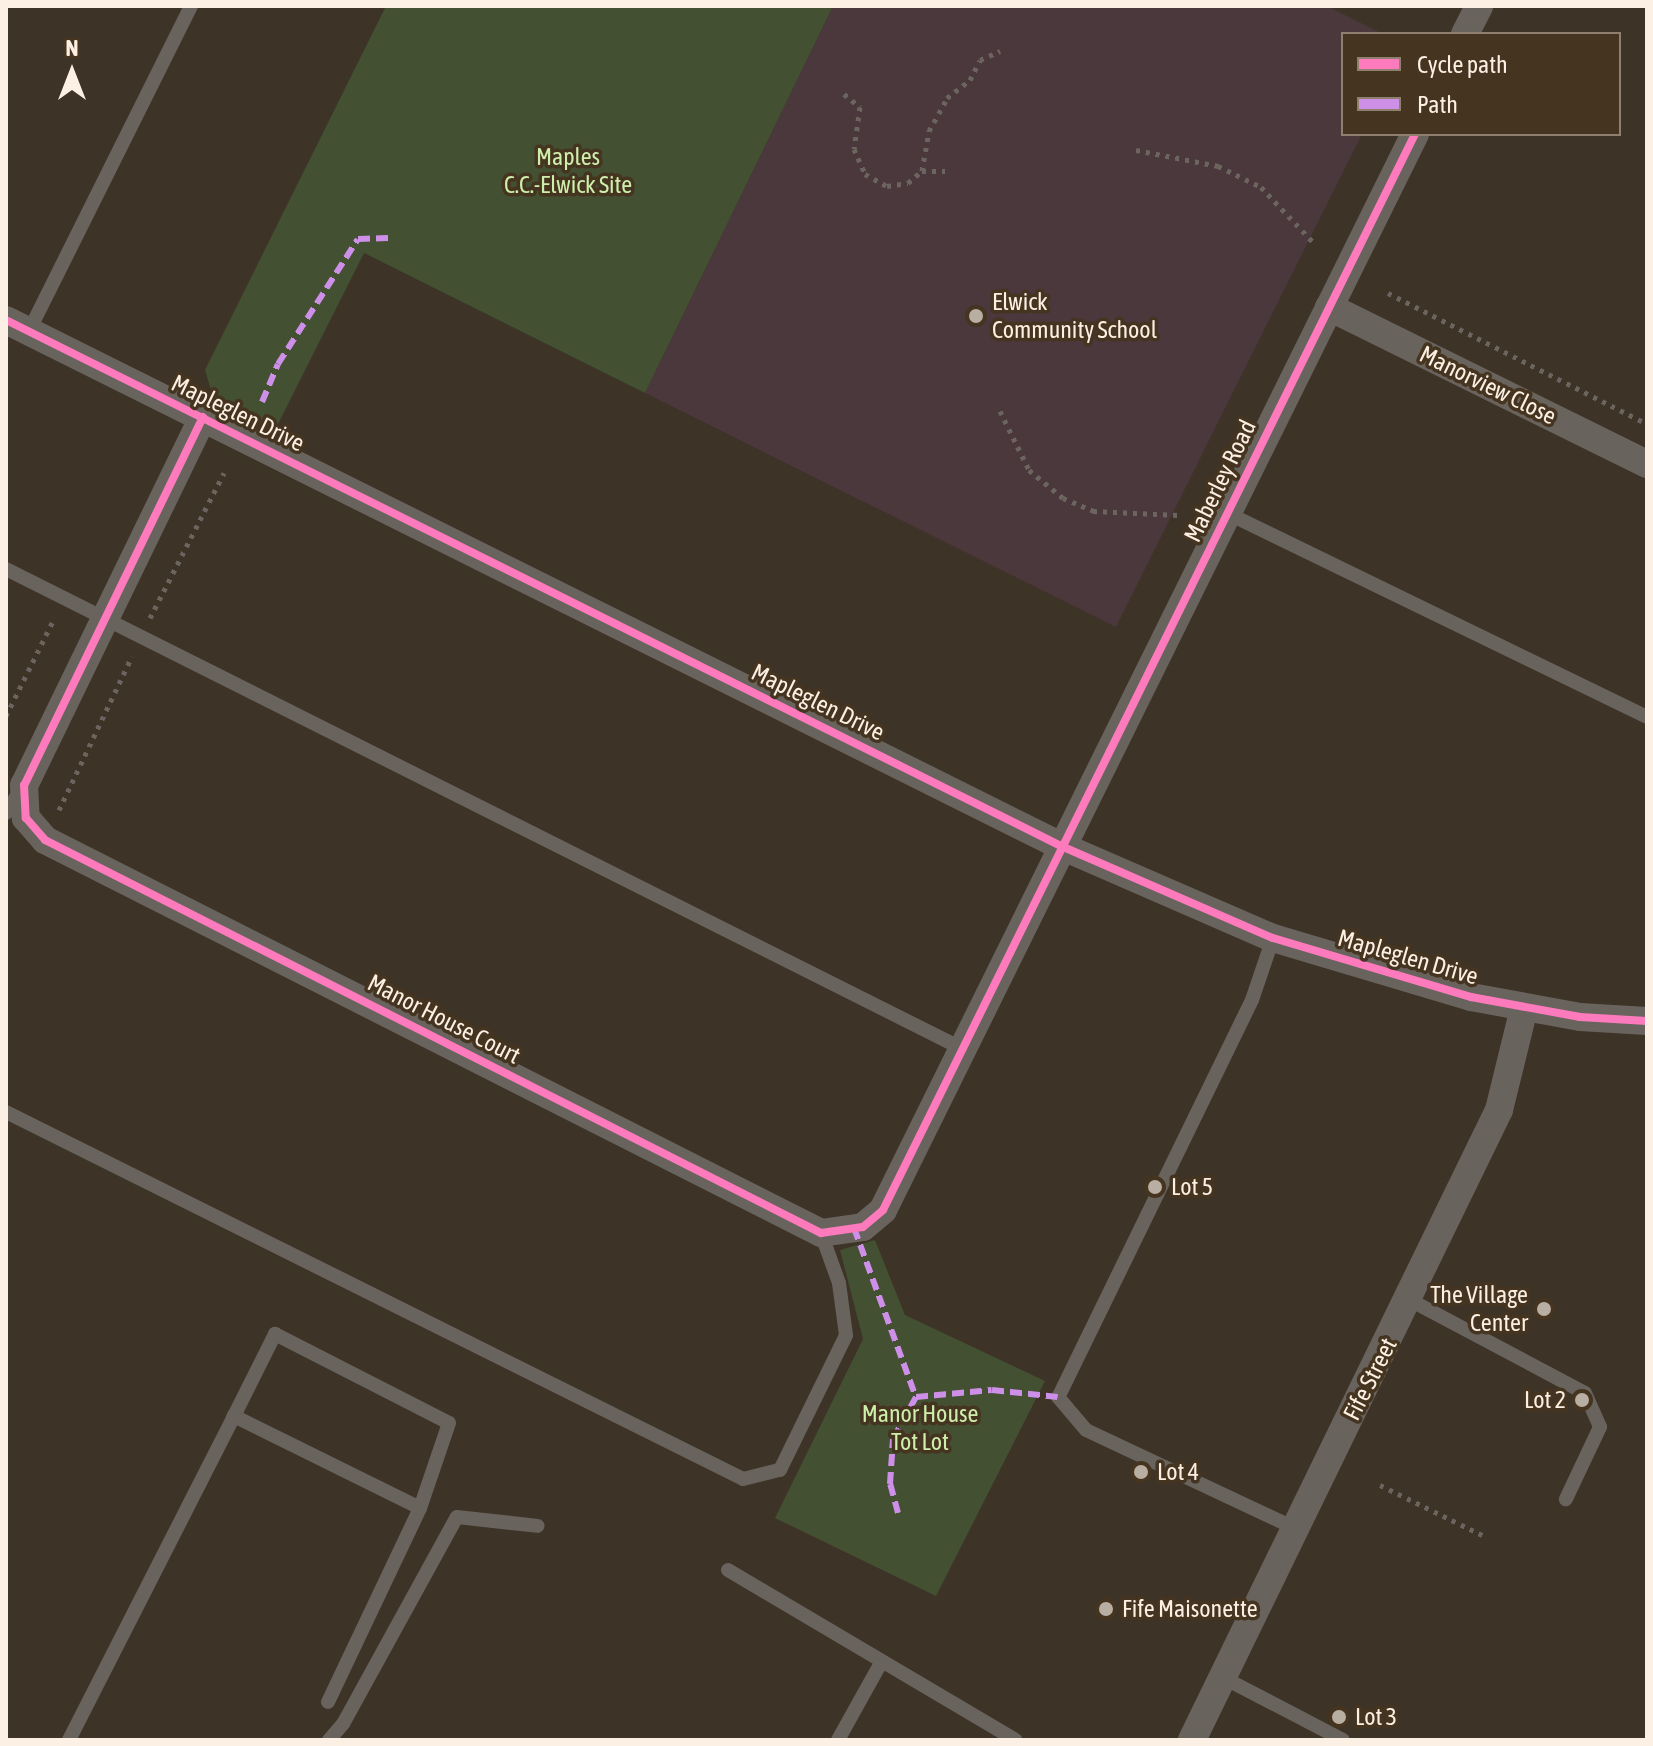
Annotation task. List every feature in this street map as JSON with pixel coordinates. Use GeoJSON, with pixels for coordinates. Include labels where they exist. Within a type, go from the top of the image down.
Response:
{"type":"FeatureCollection","features":[{"type":"Feature","properties":{"kind":"street"},"geometry":{"type":"LineString","coordinates":[[1466,32],[1479,6]]}},
{"type":"Feature","properties":{"kind":"street","name":"Maberley Road"},"geometry":{"type":"LineString","coordinates":[[1061,846],[1414,136]]}},
{"type":"Feature","properties":{"kind":"street","name":"Manorview Close"},"geometry":{"type":"LineString","coordinates":[[1329,307],[1647,464]]}},
{"type":"Feature","properties":{"kind":"street","name":"Mapleglen Drive"},"geometry":{"type":"LineString","coordinates":[[17,325],[1061,846],[1273,938],[1524,1008],[1647,1021]]}},
{"type":"Feature","properties":{"kind":"street"},"geometry":{"type":"LineString","coordinates":[[24,785],[203,417]]}},
{"type":"Feature","properties":{"kind":"street","name":"Manor House Court"},"geometry":{"type":"LineString","coordinates":[[24,785],[26,818],[45,840],[821,1233]]}},
{"type":"Feature","properties":{"kind":"street"},"geometry":{"type":"LineString","coordinates":[[821,1233],[863,1227],[883,1210],[1061,846]]}},
{"type":"Feature","properties":{"kind":"street","name":"Fife Street"},"geometry":{"type":"LineString","coordinates":[[1192,1740],[1294,1528],[1410,1300],[1499,1110],[1524,1008]]}},
{"type":"Feature","properties":{"kind":"lane"},"geometry":{"type":"LineString","coordinates":[[17,325],[191,6]]}},
{"type":"Feature","properties":{"kind":"lane"},"geometry":{"type":"LineString","coordinates":[[1227,513],[1647,717]]}},
{"type":"Feature","properties":{"kind":"lane"},"geometry":{"type":"LineString","coordinates":[[6,569],[961,1048]]}},
{"type":"Feature","properties":{"kind":"lane"},"geometry":{"type":"LineString","coordinates":[[6,813],[24,785]]}},
{"type":"Feature","properties":{"kind":"lane"},"geometry":{"type":"LineString","coordinates":[[1273,938],[1252,1000],[1058,1397],[1086,1430],[1294,1528]]}},
{"type":"Feature","properties":{"kind":"lane"},"geometry":{"type":"LineString","coordinates":[[6,1112],[743,1479],[780,1470],[846,1335],[839,1283],[821,1233]]}},
{"type":"Feature","properties":{"kind":"lane"},"geometry":{"type":"LineString","coordinates":[[1410,1300],[1585,1393],[1600,1427],[1566,1499]]}},
{"type":"Feature","properties":{"kind":"lane"},"geometry":{"type":"LineString","coordinates":[[69,1740],[275,1334],[449,1423],[420,1508],[328,1702]]}},
{"type":"Feature","properties":{"kind":"lane"},"geometry":{"type":"LineString","coordinates":[[234,1416],[420,1508]]}},
{"type":"Feature","properties":{"kind":"lane"},"geometry":{"type":"LineString","coordinates":[[329,1740],[343,1724],[457,1517],[538,1526]]}},
{"type":"Feature","properties":{"kind":"lane"},"geometry":{"type":"LineString","coordinates":[[728,1570],[1015,1740]]}},
{"type":"Feature","properties":{"kind":"lane"},"geometry":{"type":"LineString","coordinates":[[844,1738],[882,1661]]}},
{"type":"Feature","properties":{"kind":"lane"},"geometry":{"type":"LineString","coordinates":[[1224,1678],[1343,1740]]}},
{"type":"Feature","properties":{"kind":"path"},"geometry":{"type":"LineString","coordinates":[[922,171],[929,131],[947,98],[970,80],[980,60],[1000,51]]}},
{"type":"Feature","properties":{"kind":"path"},"geometry":{"type":"LineString","coordinates":[[844,94],[860,107],[854,149],[865,174],[898,186],[922,171],[945,171]]}},
{"type":"Feature","properties":{"kind":"path"},"geometry":{"type":"LineString","coordinates":[[1136,150],[1218,166],[1261,187],[1314,243]]}},
{"type":"Feature","properties":{"kind":"path"},"geometry":{"type":"LineString","coordinates":[[1388,293],[1647,424]]}},
{"type":"Feature","properties":{"kind":"path"},"geometry":{"type":"LineString","coordinates":[[1000,411],[1029,470],[1063,498],[1093,511],[1178,515]]}},
{"type":"Feature","properties":{"kind":"path"},"geometry":{"type":"LineString","coordinates":[[6,716],[64,598]]}},
{"type":"Feature","properties":{"kind":"path"},"geometry":{"type":"LineString","coordinates":[[1380,1485],[1484,1536]]}},
{"type":"Feature","properties":{"kind":"shaded area","name":"Elwick Community School"},"geometry":{"type":"Polygon","coordinates":[[[833,6],[1327,6],[1379,32],[1341,32],[1341,136],[1361,136],[1116,627],[645,393],[833,6]]]}},
{"type":"Feature","properties":{"kind":"green space","name":"Maples C.C.-Elwick Site"},"geometry":{"type":"Polygon","coordinates":[[[386,6],[833,6],[645,393],[364,253],[273,434],[214,400],[205,370],[386,6]]]}},
{"type":"Feature","properties":{"kind":"green space","name":"Manor House Tot Lot"},"geometry":{"type":"Polygon","coordinates":[[[875,1240],[905,1315],[1045,1381],[936,1596],[775,1518],[863,1339],[840,1250],[875,1240]]]}},
{"type":"Feature","properties":{"kind":"marked path"},"geometry":{"type":"LineString","coordinates":[[262,402],[278,364],[358,239],[388,238]]}},
{"type":"Feature","properties":{"kind":"marked path"},"geometry":{"type":"LineString","coordinates":[[854,1228],[916,1397],[992,1390],[1058,1397]]}},
{"type":"Feature","properties":{"kind":"marked path"},"geometry":{"type":"LineString","coordinates":[[898,1513],[890,1484],[893,1439],[916,1397]]}},
{"type":"Feature","properties":{"kind":"cycle path"},"geometry":{"type":"LineString","coordinates":[[203,417],[24,785],[26,818],[45,840],[821,1233],[863,1227],[883,1210],[1414,136]]}},
{"type":"Feature","properties":{"kind":"cycle path"},"geometry":{"type":"LineString","coordinates":[[6,320],[1061,846],[1273,938],[1471,997],[1580,1017],[1647,1021]]}},
{"type":"Feature","properties":{"kind":"place","name":"Elwick Community School"},"geometry":{"type":"Point","coordinates":[976,316]}},
{"type":"Feature","properties":{"kind":"place","name":"Lot 5"},"geometry":{"type":"Point","coordinates":[1155,1187]}},
{"type":"Feature","properties":{"kind":"place","name":"The Village Center"},"geometry":{"type":"Point","coordinates":[1544,1309]}},
{"type":"Feature","properties":{"kind":"place","name":"Lot 2"},"geometry":{"type":"Point","coordinates":[1582,1400]}},
{"type":"Feature","properties":{"kind":"place","name":"Lot 4"},"geometry":{"type":"Point","coordinates":[1141,1472]}},
{"type":"Feature","properties":{"kind":"place","name":"Fife Maisonette"},"geometry":{"type":"Point","coordinates":[1106,1609]}},
{"type":"Feature","properties":{"kind":"place","name":"Lot 3"},"geometry":{"type":"Point","coordinates":[1339,1717]}}]}
